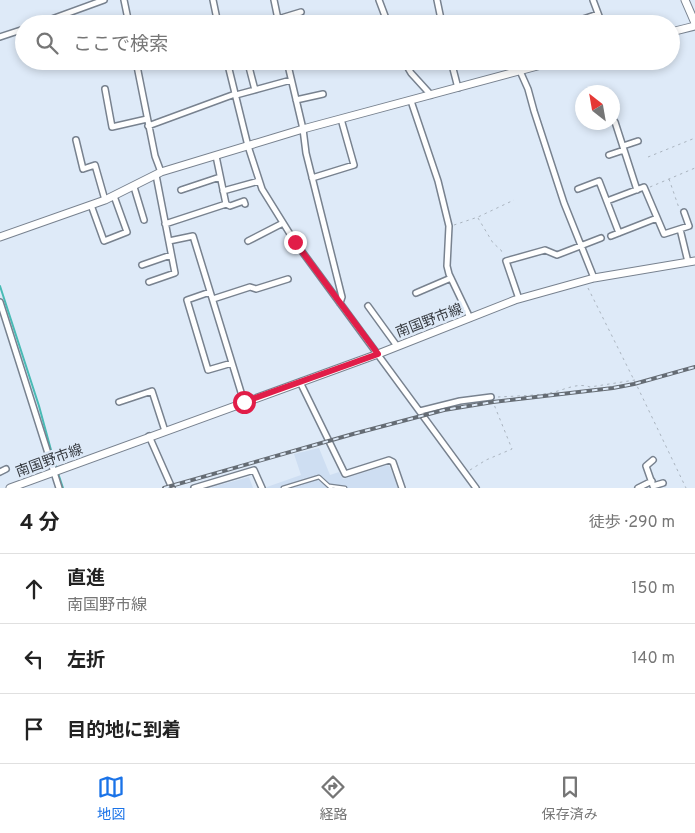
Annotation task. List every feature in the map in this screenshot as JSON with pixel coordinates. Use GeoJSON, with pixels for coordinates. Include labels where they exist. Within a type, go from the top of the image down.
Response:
{"type":"FeatureCollection","features":[{"type":"Feature","properties":{"kind":"main road"},"geometry":{"type":"LineString","coordinates":[[680,29],[695,24],[685,0]]}},
{"type":"Feature","properties":{"kind":"main road"},"geometry":{"type":"LineString","coordinates":[[0,237],[105,200],[159,173],[303,129],[524,70]]}},
{"type":"Feature","properties":{"kind":"main road","name":"南国野市線"},"geometry":{"type":"LineString","coordinates":[[10,488],[378,354],[519,299],[584,280],[691,261]]}},
{"type":"Feature","properties":{"kind":"street"},"geometry":{"type":"LineString","coordinates":[[63,15],[104,0]]}},
{"type":"Feature","properties":{"kind":"street"},"geometry":{"type":"LineString","coordinates":[[124,0],[127,15]]}},
{"type":"Feature","properties":{"kind":"street"},"geometry":{"type":"LineString","coordinates":[[213,0],[216,15]]}},
{"type":"Feature","properties":{"kind":"street"},"geometry":{"type":"LineString","coordinates":[[274,0],[278,15]]}},
{"type":"Feature","properties":{"kind":"street"},"geometry":{"type":"LineString","coordinates":[[378,0],[384,15]]}},
{"type":"Feature","properties":{"kind":"street"},"geometry":{"type":"LineString","coordinates":[[436,0],[440,15]]}},
{"type":"Feature","properties":{"kind":"street"},"geometry":{"type":"LineString","coordinates":[[595,15],[598,14],[594,1],[602,0]]}},
{"type":"Feature","properties":{"kind":"street"},"geometry":{"type":"LineString","coordinates":[[294,15],[301,12]]}},
{"type":"Feature","properties":{"kind":"street"},"geometry":{"type":"LineString","coordinates":[[0,37],[15,32]]}},
{"type":"Feature","properties":{"kind":"street"},"geometry":{"type":"LineString","coordinates":[[138,70],[159,173],[165,224],[175,273],[149,282]]}},
{"type":"Feature","properties":{"kind":"street"},"geometry":{"type":"LineString","coordinates":[[230,70],[248,146],[262,189],[295,242],[476,488]]}},
{"type":"Feature","properties":{"kind":"street"},"geometry":{"type":"LineString","coordinates":[[250,70],[255,90]]}},
{"type":"Feature","properties":{"kind":"street"},"geometry":{"type":"LineString","coordinates":[[289,70],[303,129],[306,153],[342,297],[340,303]]}},
{"type":"Feature","properties":{"kind":"street"},"geometry":{"type":"LineString","coordinates":[[409,70],[431,95]]}},
{"type":"Feature","properties":{"kind":"street"},"geometry":{"type":"LineString","coordinates":[[453,70],[458,88]]}},
{"type":"Feature","properties":{"kind":"street"},"geometry":{"type":"LineString","coordinates":[[520,71],[528,89],[552,170],[594,278]]}},
{"type":"Feature","properties":{"kind":"street"},"geometry":{"type":"LineString","coordinates":[[148,126],[236,94],[291,80]]}},
{"type":"Feature","properties":{"kind":"street"},"geometry":{"type":"LineString","coordinates":[[104,89],[112,127],[147,119]]}},
{"type":"Feature","properties":{"kind":"street"},"geometry":{"type":"LineString","coordinates":[[296,100],[323,94]]}},
{"type":"Feature","properties":{"kind":"street"},"geometry":{"type":"LineString","coordinates":[[411,101],[438,181],[449,226],[447,266],[470,318]]}},
{"type":"Feature","properties":{"kind":"street"},"geometry":{"type":"LineString","coordinates":[[312,178],[354,165],[341,119]]}},
{"type":"Feature","properties":{"kind":"street"},"geometry":{"type":"LineString","coordinates":[[617,130],[637,190]]}},
{"type":"Feature","properties":{"kind":"street"},"geometry":{"type":"LineString","coordinates":[[76,140],[83,169],[95,165],[105,200]]}},
{"type":"Feature","properties":{"kind":"street"},"geometry":{"type":"LineString","coordinates":[[609,155],[638,140]]}},
{"type":"Feature","properties":{"kind":"street"},"geometry":{"type":"LineString","coordinates":[[216,156],[226,204]]}},
{"type":"Feature","properties":{"kind":"street"},"geometry":{"type":"LineString","coordinates":[[181,190],[220,177]]}},
{"type":"Feature","properties":{"kind":"street"},"geometry":{"type":"LineString","coordinates":[[223,192],[259,180]]}},
{"type":"Feature","properties":{"kind":"street"},"geometry":{"type":"LineString","coordinates":[[578,189],[599,181],[619,233]]}},
{"type":"Feature","properties":{"kind":"street"},"geometry":{"type":"LineString","coordinates":[[134,187],[144,220]]}},
{"type":"Feature","properties":{"kind":"street"},"geometry":{"type":"LineString","coordinates":[[607,201],[644,187],[664,234],[688,226],[684,212]]}},
{"type":"Feature","properties":{"kind":"street"},"geometry":{"type":"LineString","coordinates":[[91,205],[104,241],[127,232],[114,196]]}},
{"type":"Feature","properties":{"kind":"street"},"geometry":{"type":"LineString","coordinates":[[165,224],[226,204],[230,206],[244,201],[246,204]]}},
{"type":"Feature","properties":{"kind":"street"},"geometry":{"type":"LineString","coordinates":[[611,236],[657,218]]}},
{"type":"Feature","properties":{"kind":"street"},"geometry":{"type":"LineString","coordinates":[[248,241],[283,223]]}},
{"type":"Feature","properties":{"kind":"street"},"geometry":{"type":"LineString","coordinates":[[680,229],[691,261]]}},
{"type":"Feature","properties":{"kind":"street"},"geometry":{"type":"LineString","coordinates":[[169,241],[193,236],[244,402]]}},
{"type":"Feature","properties":{"kind":"street"},"geometry":{"type":"LineString","coordinates":[[519,299],[506,260],[544,250],[557,255],[601,238]]}},
{"type":"Feature","properties":{"kind":"street"},"geometry":{"type":"LineString","coordinates":[[142,265],[171,255]]}},
{"type":"Feature","properties":{"kind":"street"},"geometry":{"type":"LineString","coordinates":[[416,293],[451,278]]}},
{"type":"Feature","properties":{"kind":"street"},"geometry":{"type":"LineString","coordinates":[[212,299],[250,287],[256,289],[288,279]]}},
{"type":"Feature","properties":{"kind":"street"},"geometry":{"type":"LineString","coordinates":[[210,292],[187,300],[208,370],[232,363]]}},
{"type":"Feature","properties":{"kind":"street"},"geometry":{"type":"LineString","coordinates":[[0,302],[59,488]]}},
{"type":"Feature","properties":{"kind":"street"},"geometry":{"type":"LineString","coordinates":[[368,306],[397,346]]}},
{"type":"Feature","properties":{"kind":"street"},"geometry":{"type":"LineString","coordinates":[[300,382],[345,474],[390,460],[402,488]]}},
{"type":"Feature","properties":{"kind":"street"},"geometry":{"type":"LineString","coordinates":[[119,402],[152,391],[165,431]]}},
{"type":"Feature","properties":{"kind":"street"},"geometry":{"type":"LineString","coordinates":[[420,411],[460,401],[491,397]]}},
{"type":"Feature","properties":{"kind":"street"},"geometry":{"type":"LineString","coordinates":[[149,436],[172,488]]}},
{"type":"Feature","properties":{"kind":"street"},"geometry":{"type":"LineString","coordinates":[[653,460],[646,466],[653,486],[663,483]]}},
{"type":"Feature","properties":{"kind":"street"},"geometry":{"type":"LineString","coordinates":[[0,472],[6,469]]}},
{"type":"Feature","properties":{"kind":"street"},"geometry":{"type":"LineString","coordinates":[[194,488],[254,470],[262,488]]}},
{"type":"Feature","properties":{"kind":"street"},"geometry":{"type":"LineString","coordinates":[[638,488],[652,481]]}},
{"type":"Feature","properties":{"kind":"lane"},"geometry":{"type":"LineString","coordinates":[[283,488],[315,477],[319,477],[331,487],[344,488]]}},
{"type":"Feature","properties":{"kind":"path"},"geometry":{"type":"LineString","coordinates":[[648,157],[695,138]]}},
{"type":"Feature","properties":{"kind":"path"},"geometry":{"type":"LineString","coordinates":[[644,189],[695,168]]}},
{"type":"Feature","properties":{"kind":"path"},"geometry":{"type":"LineString","coordinates":[[669,178],[680,212],[684,212]]}},
{"type":"Feature","properties":{"kind":"path"},"geometry":{"type":"LineString","coordinates":[[449,226],[478,217],[514,200]]}},
{"type":"Feature","properties":{"kind":"path"},"geometry":{"type":"LineString","coordinates":[[478,217],[493,243],[501,250],[506,260]]}},
{"type":"Feature","properties":{"kind":"path"},"geometry":{"type":"LineString","coordinates":[[584,280],[635,380],[686,488]]}},
{"type":"Feature","properties":{"kind":"path"},"geometry":{"type":"LineString","coordinates":[[465,473],[486,460],[512,450],[491,397],[550,393],[560,389],[584,385],[590,387],[635,380]]}},
{"type":"Feature","properties":{"kind":"shaded area"},"geometry":{"type":"Polygon","coordinates":[[[319,448],[330,475],[339,472],[343,479],[387,465],[390,467],[398,488],[264,488],[301,475],[294,454],[319,448]]]}},
{"type":"Feature","properties":{"kind":"shaded area"},"geometry":{"type":"Polygon","coordinates":[[[249,477],[253,488],[209,488],[249,477]]]}},
{"type":"Feature","properties":{"kind":"waterway"},"geometry":{"type":"LineString","coordinates":[[0,286],[39,406],[63,488]]}},
{"type":"Feature","properties":{"kind":"railway"},"geometry":{"type":"LineString","coordinates":[[164,488],[444,410],[493,402],[613,388],[695,367]]}},
{"type":"Feature","properties":{"kind":"route"},"geometry":{"type":"LineString","coordinates":[[244,402],[378,354],[295,242]]}}]}
